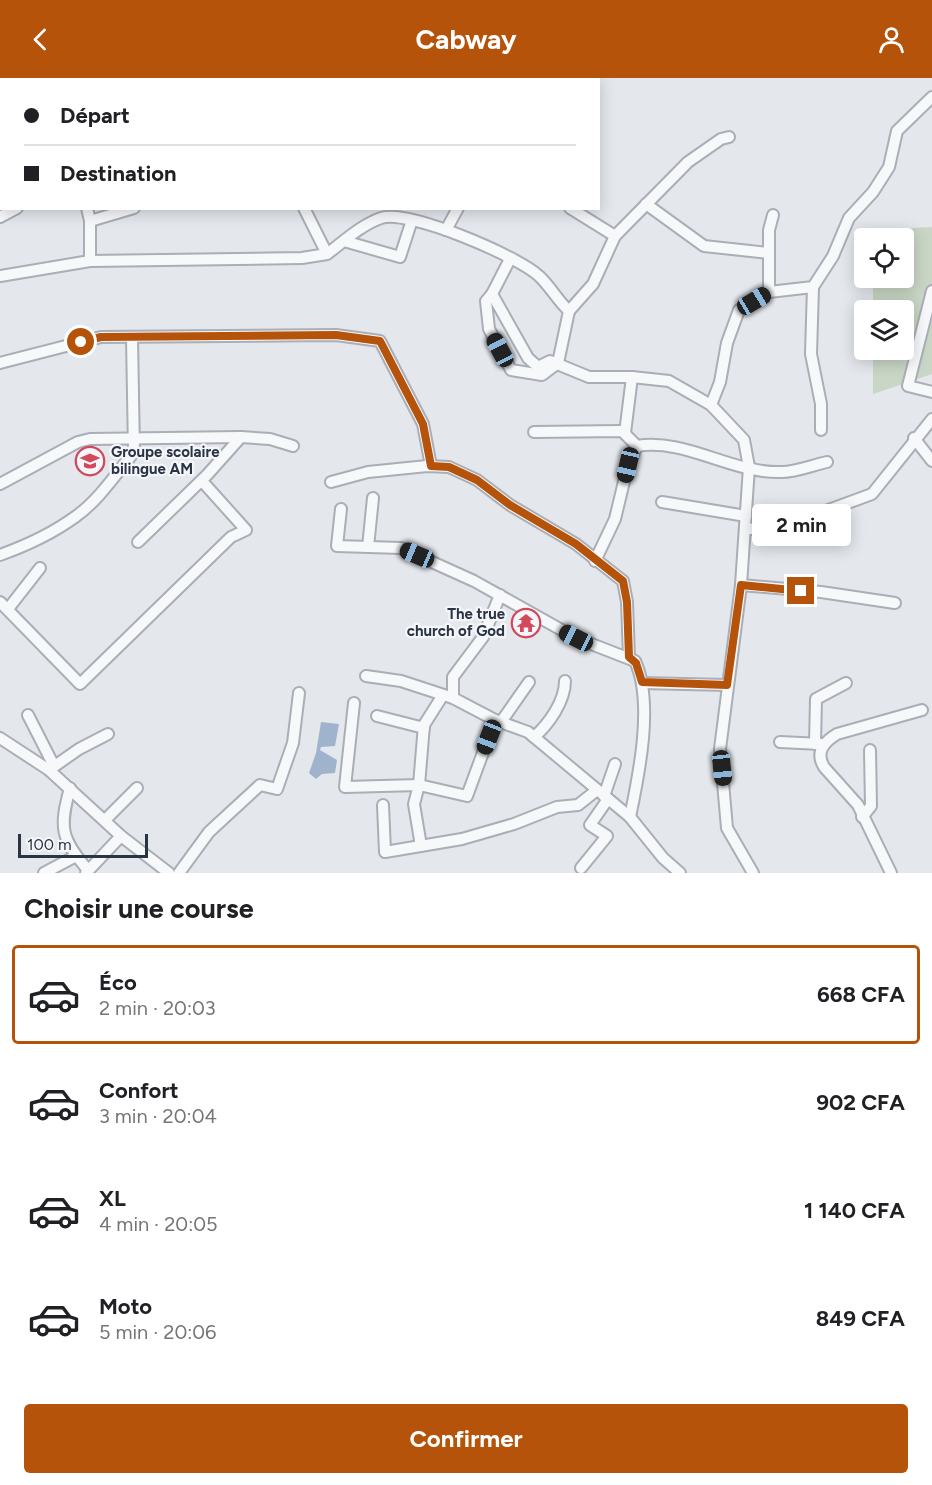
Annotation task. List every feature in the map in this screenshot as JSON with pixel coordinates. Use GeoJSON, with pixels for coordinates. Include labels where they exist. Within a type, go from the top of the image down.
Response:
{"type":"FeatureCollection","features":[{"type":"Feature","properties":{"kind":"street"},"geometry":{"type":"LineString","coordinates":[[821,430],[820,404],[811,354],[813,286],[832,256],[849,218],[873,192],[889,167],[897,131],[932,97]]}},
{"type":"Feature","properties":{"kind":"street"},"geometry":{"type":"LineString","coordinates":[[569,311],[593,284],[615,236],[688,162],[721,139],[729,137]]}},
{"type":"Feature","properties":{"kind":"street"},"geometry":{"type":"LineString","coordinates":[[646,204],[704,246],[769,254]]}},
{"type":"Feature","properties":{"kind":"street"},"geometry":{"type":"LineString","coordinates":[[87,210],[90,222],[90,261]]}},
{"type":"Feature","properties":{"kind":"street"},"geometry":{"type":"LineString","coordinates":[[90,222],[128,210]]}},
{"type":"Feature","properties":{"kind":"street"},"geometry":{"type":"LineString","coordinates":[[305,210],[327,254]]}},
{"type":"Feature","properties":{"kind":"street"},"geometry":{"type":"LineString","coordinates":[[446,230],[457,210]]}},
{"type":"Feature","properties":{"kind":"street"},"geometry":{"type":"LineString","coordinates":[[573,210],[615,236]]}},
{"type":"Feature","properties":{"kind":"street"},"geometry":{"type":"LineString","coordinates":[[769,292],[769,230],[773,215]]}},
{"type":"Feature","properties":{"kind":"street"},"geometry":{"type":"LineString","coordinates":[[0,276],[90,261],[302,258],[327,254],[382,218],[412,220],[446,230],[510,259],[539,275],[569,311],[569,322],[558,363],[542,375],[511,370],[489,329],[486,301],[510,259]]}},
{"type":"Feature","properties":{"kind":"street"},"geometry":{"type":"LineString","coordinates":[[344,242],[400,258],[412,220]]}},
{"type":"Feature","properties":{"kind":"street"},"geometry":{"type":"LineString","coordinates":[[711,405],[720,382],[727,343],[739,310],[769,292],[813,286]]}},
{"type":"Feature","properties":{"kind":"street"},"geometry":{"type":"LineString","coordinates":[[932,291],[908,386],[932,392]]}},
{"type":"Feature","properties":{"kind":"street"},"geometry":{"type":"LineString","coordinates":[[492,294],[528,358],[538,367],[550,361],[589,377],[632,377],[669,381],[711,405],[744,440],[749,467],[741,585],[720,748],[727,828],[753,873]]}},
{"type":"Feature","properties":{"kind":"street"},"geometry":{"type":"LineString","coordinates":[[0,363],[101,337],[336,335],[380,341],[423,424],[431,466]]}},
{"type":"Feature","properties":{"kind":"street"},"geometry":{"type":"LineString","coordinates":[[0,555],[18,549],[75,517],[101,492],[134,452],[132,338]]}},
{"type":"Feature","properties":{"kind":"street"},"geometry":{"type":"LineString","coordinates":[[625,433],[632,377]]}},
{"type":"Feature","properties":{"kind":"street"},"geometry":{"type":"LineString","coordinates":[[745,530],[804,519],[872,494],[914,438],[932,419]]}},
{"type":"Feature","properties":{"kind":"street"},"geometry":{"type":"LineString","coordinates":[[534,432],[614,430],[625,433],[637,446]]}},
{"type":"Feature","properties":{"kind":"street"},"geometry":{"type":"LineString","coordinates":[[0,484],[78,442],[103,437],[270,438],[293,446]]}},
{"type":"Feature","properties":{"kind":"street"},"geometry":{"type":"LineString","coordinates":[[138,542],[202,480],[241,437]]}},
{"type":"Feature","properties":{"kind":"street"},"geometry":{"type":"LineString","coordinates":[[914,438],[932,461]]}},
{"type":"Feature","properties":{"kind":"street"},"geometry":{"type":"LineString","coordinates":[[637,446],[655,442],[749,467],[782,472],[827,462]]}},
{"type":"Feature","properties":{"kind":"street"},"geometry":{"type":"LineString","coordinates":[[595,561],[615,519],[628,465],[637,446]]}},
{"type":"Feature","properties":{"kind":"street"},"geometry":{"type":"LineString","coordinates":[[331,482],[368,472],[431,466],[449,467],[477,480],[510,505],[576,544],[623,581],[627,602],[629,657]]}},
{"type":"Feature","properties":{"kind":"street"},"geometry":{"type":"LineString","coordinates":[[40,568],[4,605],[80,684],[231,537],[246,530],[202,480]]}},
{"type":"Feature","properties":{"kind":"street"},"geometry":{"type":"LineString","coordinates":[[369,547],[374,498]]}},
{"type":"Feature","properties":{"kind":"street"},"geometry":{"type":"LineString","coordinates":[[662,502],[746,516]]}},
{"type":"Feature","properties":{"kind":"street"},"geometry":{"type":"LineString","coordinates":[[341,509],[338,546],[401,548],[500,595],[576,638],[629,657],[636,663],[642,682],[642,758],[630,817]]}},
{"type":"Feature","properties":{"kind":"street"},"geometry":{"type":"LineString","coordinates":[[741,585],[821,592],[895,603]]}},
{"type":"Feature","properties":{"kind":"street"},"geometry":{"type":"LineString","coordinates":[[421,846],[414,804],[419,785],[424,728],[448,696],[453,677],[483,637],[500,595]]}},
{"type":"Feature","properties":{"kind":"street"},"geometry":{"type":"LineString","coordinates":[[366,676],[401,681],[448,696],[534,737],[630,817],[663,858],[680,873]]}},
{"type":"Feature","properties":{"kind":"street"},"geometry":{"type":"LineString","coordinates":[[354,703],[345,787],[419,785],[467,796],[498,721],[529,681]]}},
{"type":"Feature","properties":{"kind":"street"},"geometry":{"type":"LineString","coordinates":[[534,737],[546,726],[565,690],[566,681]]}},
{"type":"Feature","properties":{"kind":"street"},"geometry":{"type":"LineString","coordinates":[[642,682],[727,685]]}},
{"type":"Feature","properties":{"kind":"street"},"geometry":{"type":"LineString","coordinates":[[846,683],[816,699],[820,760],[858,805],[891,873]]}},
{"type":"Feature","properties":{"kind":"street"},"geometry":{"type":"LineString","coordinates":[[178,873],[209,832],[260,785],[276,789],[293,743],[299,693]]}},
{"type":"Feature","properties":{"kind":"street"},"geometry":{"type":"LineString","coordinates":[[780,742],[819,744],[837,734],[922,710]]}},
{"type":"Feature","properties":{"kind":"street"},"geometry":{"type":"LineString","coordinates":[[27,715],[52,768],[70,788],[122,836],[169,873]]}},
{"type":"Feature","properties":{"kind":"street"},"geometry":{"type":"LineString","coordinates":[[377,716],[424,728]]}},
{"type":"Feature","properties":{"kind":"street"},"geometry":{"type":"LineString","coordinates":[[52,768],[79,749],[108,734]]}},
{"type":"Feature","properties":{"kind":"street"},"geometry":{"type":"LineString","coordinates":[[1,742],[52,768]]}},
{"type":"Feature","properties":{"kind":"street"},"geometry":{"type":"LineString","coordinates":[[862,817],[871,806],[870,750]]}},
{"type":"Feature","properties":{"kind":"street"},"geometry":{"type":"LineString","coordinates":[[580,868],[607,836],[590,825],[615,764]]}},
{"type":"Feature","properties":{"kind":"street"},"geometry":{"type":"LineString","coordinates":[[70,788],[64,808],[65,839],[87,871],[122,836]]}},
{"type":"Feature","properties":{"kind":"street"},"geometry":{"type":"LineString","coordinates":[[105,820],[137,788]]}},
{"type":"Feature","properties":{"kind":"street"},"geometry":{"type":"LineString","coordinates":[[383,805],[385,852],[462,839],[514,824],[556,807],[578,805],[603,795]]}},
{"type":"Feature","properties":{"kind":"street"},"geometry":{"type":"LineString","coordinates":[[44,873],[76,856]]}},
{"type":"Feature","properties":{"kind":"green space"},"geometry":{"type":"Polygon","coordinates":[[[932,227],[932,374],[873,394],[873,360],[914,360],[914,300],[873,300],[873,288],[914,288],[914,228],[910,228],[932,227]]]}},
{"type":"Feature","properties":{"kind":"water"},"geometry":{"type":"Polygon","coordinates":[[[321,722],[339,724],[335,746],[321,747],[320,750],[337,760],[335,773],[322,774],[316,779],[309,773],[316,753],[321,722]]]}},
{"type":"Feature","properties":{"kind":"place","name":"Groupe scolaire bilingue AM"},"geometry":{"type":"Point","coordinates":[90,461]}},
{"type":"Feature","properties":{"kind":"place","name":"The true church of God"},"geometry":{"type":"Point","coordinates":[526,623]}},
{"type":"Feature","properties":{"kind":"route"},"geometry":{"type":"LineString","coordinates":[[81,342],[101,337],[319,337],[336,335],[380,341],[411,396],[423,424],[428,437],[431,466],[449,467],[477,480],[510,505],[576,544],[592,560],[623,581],[627,602],[629,657],[636,663],[642,682],[727,685],[741,585],[801,591]]}}]}
